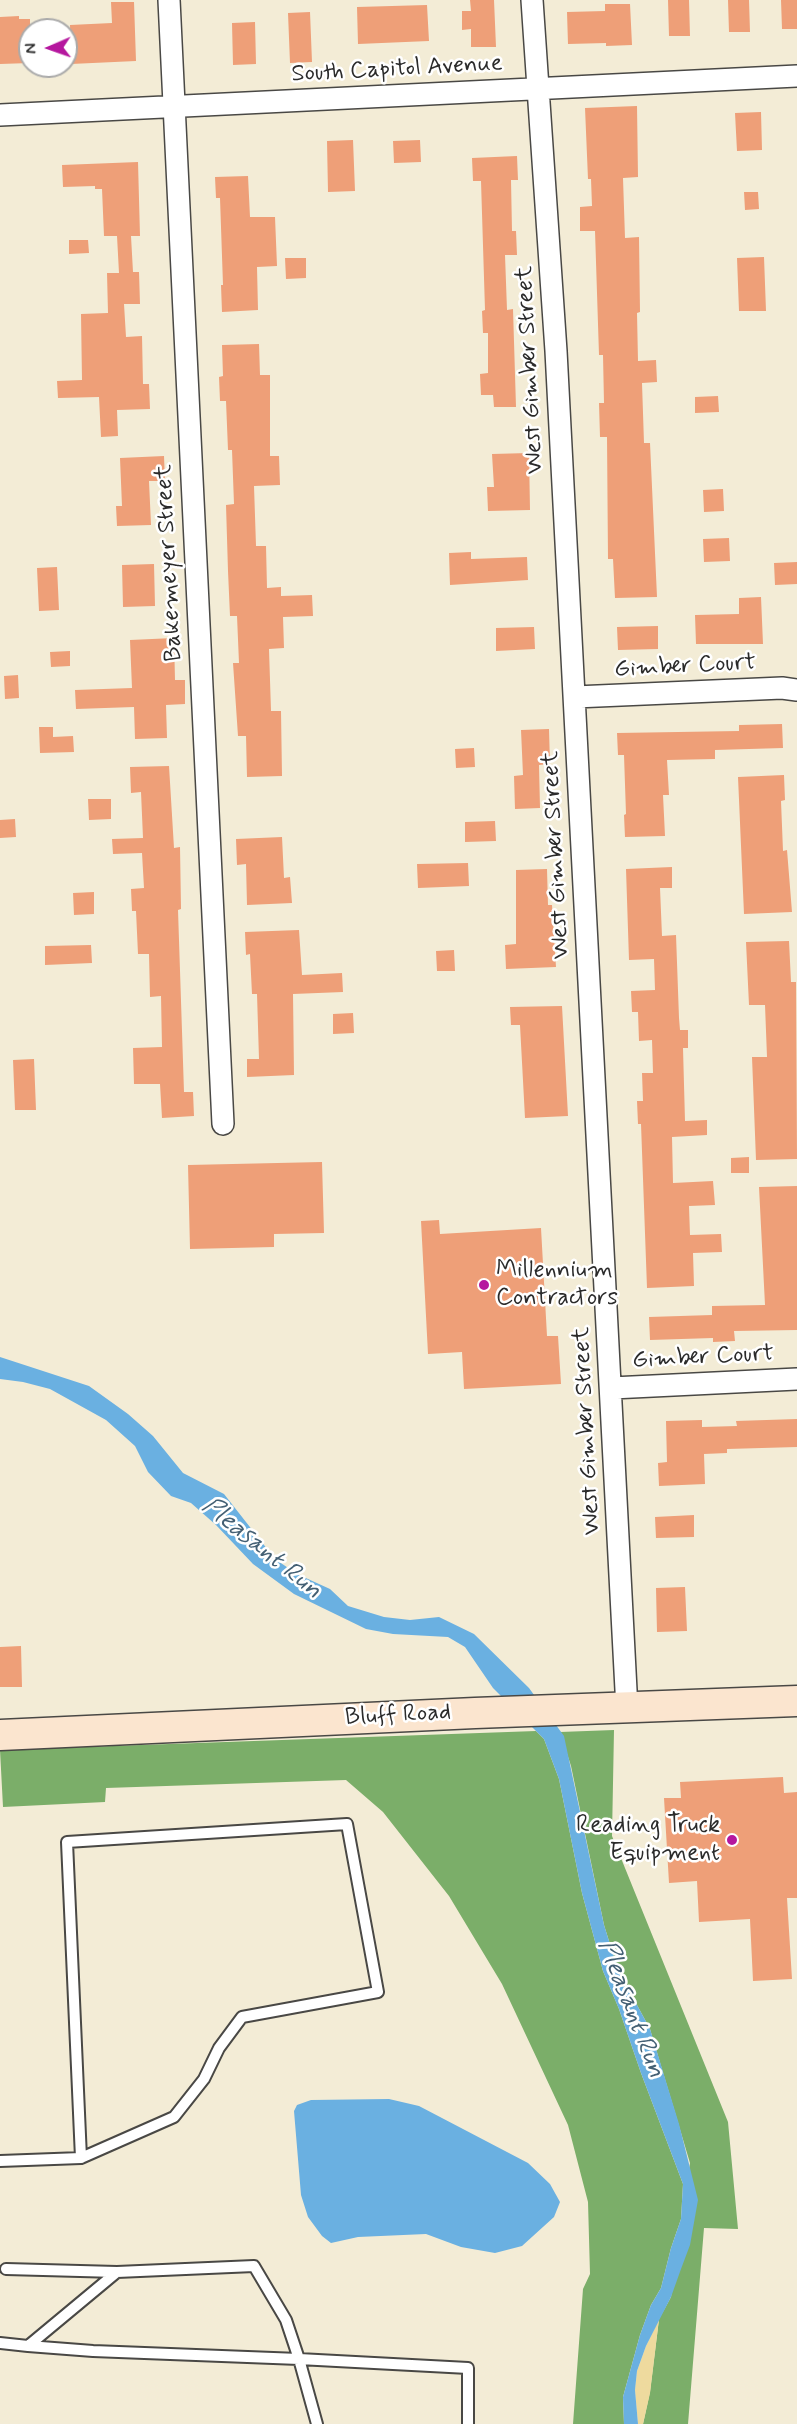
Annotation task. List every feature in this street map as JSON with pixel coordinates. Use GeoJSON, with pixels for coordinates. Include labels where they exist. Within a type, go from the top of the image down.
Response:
{"type":"FeatureCollection","features":[{"type":"Feature","properties":{"kind":"main road","name":"Bluff Road"},"geometry":{"type":"LineString","coordinates":[[0,1735],[797,1701]]}},
{"type":"Feature","properties":{"kind":"street","name":"Bakemeyer Street"},"geometry":{"type":"LineString","coordinates":[[169,0],[223,1124]]}},
{"type":"Feature","properties":{"kind":"street","name":"West Gimber Street"},"geometry":{"type":"LineString","coordinates":[[532,0],[556,351],[627,1709]]}},
{"type":"Feature","properties":{"kind":"street","name":"South Capitol Avenue"},"geometry":{"type":"LineString","coordinates":[[0,115],[797,76]]}},
{"type":"Feature","properties":{"kind":"street","name":"Gimber Court"},"geometry":{"type":"LineString","coordinates":[[574,697],[782,688],[797,690]]}},
{"type":"Feature","properties":{"kind":"street","name":"Gimber Court"},"geometry":{"type":"LineString","coordinates":[[612,1388],[797,1379]]}},
{"type":"Feature","properties":{"kind":"lane"},"geometry":{"type":"LineString","coordinates":[[0,2161],[81,2158],[174,2116],[204,2079],[219,2048],[242,2017],[378,1992],[347,1824],[67,1842],[81,2158]]}},
{"type":"Feature","properties":{"kind":"lane"},"geometry":{"type":"LineString","coordinates":[[6,2269],[117,2272],[254,2266],[286,2320],[317,2424]]}},
{"type":"Feature","properties":{"kind":"lane"},"geometry":{"type":"LineString","coordinates":[[28,2346],[117,2272]]}},
{"type":"Feature","properties":{"kind":"lane"},"geometry":{"type":"LineString","coordinates":[[0,2343],[212,2358],[299,2359],[468,2368],[468,2424]]}},
{"type":"Feature","properties":{"kind":"green space"},"geometry":{"type":"Polygon","coordinates":[[[614,1730],[612,1836],[728,2122],[738,2229],[704,2228],[688,2424],[643,2424],[650,2392],[659,2319],[671,2297],[690,2163],[650,2029],[618,1970],[604,1925],[571,1766],[560,1732],[614,1730]]]}},
{"type":"Feature","properties":{"kind":"green space"},"geometry":{"type":"Polygon","coordinates":[[[536,1731],[544,1739],[559,1779],[582,1893],[603,1971],[683,2184],[681,2219],[661,2288],[651,2305],[640,2335],[623,2397],[624,2424],[573,2424],[583,2289],[590,2274],[588,2202],[568,2125],[502,1984],[449,1896],[383,1812],[346,1780],[106,1788],[105,1802],[3,1807],[0,1750],[536,1731]]]}},
{"type":"Feature","properties":{"kind":"sand"},"geometry":{"type":"Polygon","coordinates":[[[659,2319],[650,2393],[643,2424],[638,2424],[635,2390],[637,2371],[659,2319]]]}},
{"type":"Feature","properties":{"kind":"water","name":"Pleasant Run"},"geometry":{"type":"Polygon","coordinates":[[[0,1357],[89,1386],[128,1414],[153,1436],[183,1473],[224,1494],[275,1559],[297,1574],[330,1589],[348,1606],[384,1617],[410,1620],[439,1617],[474,1634],[529,1688],[564,1736],[604,1925],[618,1970],[650,2029],[679,2124],[698,2200],[690,2245],[671,2297],[646,2346],[637,2371],[635,2390],[638,2424],[624,2424],[623,2397],[640,2335],[651,2305],[661,2288],[681,2219],[683,2184],[603,1971],[582,1893],[559,1779],[544,1739],[493,1688],[465,1647],[448,1637],[393,1634],[366,1629],[294,1594],[253,1564],[216,1525],[191,1503],[171,1496],[148,1472],[135,1446],[106,1420],[50,1389],[0,1379],[0,1357]]]}},
{"type":"Feature","properties":{"kind":"water"},"geometry":{"type":"Polygon","coordinates":[[[389,2099],[419,2106],[528,2163],[550,2184],[560,2202],[554,2217],[522,2246],[495,2253],[461,2247],[426,2234],[358,2237],[331,2243],[322,2236],[308,2217],[301,2195],[294,2111],[297,2105],[311,2100],[389,2099]]]}},
{"type":"Feature","properties":{"kind":"building"},"geometry":{"type":"Polygon","coordinates":[[[470,0],[494,0],[496,47],[471,47],[471,29],[462,30],[462,11],[471,11],[470,0]]]}},
{"type":"Feature","properties":{"kind":"building"},"geometry":{"type":"Polygon","coordinates":[[[668,0],[689,0],[690,36],[669,36],[668,0]]]}},
{"type":"Feature","properties":{"kind":"building"},"geometry":{"type":"Polygon","coordinates":[[[728,0],[749,0],[750,32],[729,32],[728,0]]]}},
{"type":"Feature","properties":{"kind":"building"},"geometry":{"type":"Polygon","coordinates":[[[781,0],[797,0],[797,29],[782,29],[781,0]]]}},
{"type":"Feature","properties":{"kind":"building"},"geometry":{"type":"Polygon","coordinates":[[[111,2],[134,2],[136,61],[78,64],[78,25],[112,23],[111,2]]]}},
{"type":"Feature","properties":{"kind":"building"},"geometry":{"type":"Polygon","coordinates":[[[605,4],[630,4],[632,45],[568,44],[567,12],[605,11],[605,4]]]}},
{"type":"Feature","properties":{"kind":"building"},"geometry":{"type":"Polygon","coordinates":[[[427,5],[429,41],[358,44],[357,7],[427,5]]]}},
{"type":"Feature","properties":{"kind":"building"},"geometry":{"type":"Polygon","coordinates":[[[310,12],[312,62],[290,63],[288,13],[310,12]]]}},
{"type":"Feature","properties":{"kind":"building"},"geometry":{"type":"Polygon","coordinates":[[[19,16],[18,63],[0,64],[0,17],[19,16]]]}},
{"type":"Feature","properties":{"kind":"building"},"geometry":{"type":"Polygon","coordinates":[[[255,22],[256,64],[233,65],[232,23],[255,22]]]}},
{"type":"Feature","properties":{"kind":"building"},"geometry":{"type":"Polygon","coordinates":[[[637,106],[638,177],[623,178],[625,238],[639,237],[638,361],[656,360],[657,382],[642,383],[644,443],[650,443],[657,597],[615,598],[613,559],[608,559],[607,437],[600,437],[599,403],[604,403],[603,355],[599,355],[595,231],[580,231],[580,207],[592,206],[591,179],[588,179],[585,108],[637,106]]]}},
{"type":"Feature","properties":{"kind":"building"},"geometry":{"type":"Polygon","coordinates":[[[761,112],[762,150],[737,151],[735,113],[761,112]]]}},
{"type":"Feature","properties":{"kind":"building"},"geometry":{"type":"Polygon","coordinates":[[[353,140],[355,191],[328,192],[327,141],[353,140]]]}},
{"type":"Feature","properties":{"kind":"building"},"geometry":{"type":"Polygon","coordinates":[[[420,140],[421,162],[394,163],[393,141],[420,140]]]}},
{"type":"Feature","properties":{"kind":"building"},"geometry":{"type":"Polygon","coordinates":[[[517,156],[518,180],[511,180],[512,231],[516,231],[517,255],[505,255],[507,310],[513,309],[516,407],[494,407],[493,395],[481,395],[480,374],[488,373],[488,333],[483,333],[482,311],[485,310],[481,181],[473,181],[472,158],[517,156]]]}},
{"type":"Feature","properties":{"kind":"building"},"geometry":{"type":"Polygon","coordinates":[[[138,162],[140,236],[131,236],[133,272],[139,272],[140,304],[124,304],[126,337],[142,336],[143,384],[149,384],[150,409],[117,410],[118,436],[101,437],[99,397],[58,398],[57,381],[82,380],[81,314],[108,313],[107,273],[119,273],[117,236],[104,236],[102,189],[95,189],[95,186],[63,187],[62,165],[138,162]]]}},
{"type":"Feature","properties":{"kind":"building"},"geometry":{"type":"Polygon","coordinates":[[[248,176],[250,217],[275,217],[277,266],[257,267],[258,310],[222,312],[220,198],[216,198],[215,177],[248,176]]]}},
{"type":"Feature","properties":{"kind":"building"},"geometry":{"type":"Polygon","coordinates":[[[744,192],[758,192],[759,209],[745,210],[744,192]]]}},
{"type":"Feature","properties":{"kind":"building"},"geometry":{"type":"Polygon","coordinates":[[[69,240],[88,240],[89,253],[69,254],[69,240]]]}},
{"type":"Feature","properties":{"kind":"building"},"geometry":{"type":"Polygon","coordinates":[[[764,257],[766,311],[739,311],[737,258],[764,257]]]}},
{"type":"Feature","properties":{"kind":"building"},"geometry":{"type":"Polygon","coordinates":[[[285,258],[306,258],[306,278],[286,279],[285,258]]]}},
{"type":"Feature","properties":{"kind":"building"},"geometry":{"type":"Polygon","coordinates":[[[259,344],[260,375],[270,375],[270,456],[279,456],[280,485],[254,486],[256,546],[266,546],[267,588],[281,587],[281,596],[312,595],[313,616],[283,617],[284,648],[269,649],[271,711],[281,711],[282,776],[247,777],[246,736],[238,736],[233,663],[239,663],[237,616],[230,616],[226,505],[234,504],[232,450],[228,450],[226,401],[220,401],[219,377],[223,376],[222,345],[259,344]]]}},
{"type":"Feature","properties":{"kind":"building"},"geometry":{"type":"Polygon","coordinates":[[[718,396],[719,412],[695,413],[695,397],[718,396]]]}},
{"type":"Feature","properties":{"kind":"building"},"geometry":{"type":"Polygon","coordinates":[[[529,453],[530,510],[488,511],[487,487],[494,487],[492,454],[529,453]]]}},
{"type":"Feature","properties":{"kind":"building"},"geometry":{"type":"Polygon","coordinates":[[[164,456],[165,481],[149,481],[151,525],[117,526],[116,506],[122,506],[120,458],[164,456]]]}},
{"type":"Feature","properties":{"kind":"building"},"geometry":{"type":"Polygon","coordinates":[[[723,489],[724,511],[704,512],[703,490],[723,489]]]}},
{"type":"Feature","properties":{"kind":"building"},"geometry":{"type":"Polygon","coordinates":[[[729,538],[730,561],[704,562],[703,539],[729,538]]]}},
{"type":"Feature","properties":{"kind":"building"},"geometry":{"type":"Polygon","coordinates":[[[471,552],[471,559],[527,557],[528,580],[450,585],[449,553],[471,552]]]}},
{"type":"Feature","properties":{"kind":"building"},"geometry":{"type":"Polygon","coordinates":[[[797,562],[797,584],[775,585],[774,563],[797,562]]]}},
{"type":"Feature","properties":{"kind":"building"},"geometry":{"type":"Polygon","coordinates":[[[154,564],[155,606],[123,607],[122,565],[154,564]]]}},
{"type":"Feature","properties":{"kind":"building"},"geometry":{"type":"Polygon","coordinates":[[[57,567],[59,610],[39,611],[37,568],[57,567]]]}},
{"type":"Feature","properties":{"kind":"building"},"geometry":{"type":"Polygon","coordinates":[[[761,597],[763,644],[696,644],[695,615],[739,614],[739,598],[761,597]]]}},
{"type":"Feature","properties":{"kind":"building"},"geometry":{"type":"Polygon","coordinates":[[[658,626],[658,649],[618,650],[617,627],[658,626]]]}},
{"type":"Feature","properties":{"kind":"building"},"geometry":{"type":"Polygon","coordinates":[[[534,627],[535,649],[496,651],[496,628],[534,627]]]}},
{"type":"Feature","properties":{"kind":"building"},"geometry":{"type":"Polygon","coordinates":[[[174,638],[175,680],[185,680],[185,704],[166,705],[167,738],[135,739],[134,707],[76,709],[75,690],[132,688],[130,640],[174,638]]]}},
{"type":"Feature","properties":{"kind":"building"},"geometry":{"type":"Polygon","coordinates":[[[70,651],[70,666],[51,667],[50,652],[70,651]]]}},
{"type":"Feature","properties":{"kind":"building"},"geometry":{"type":"Polygon","coordinates":[[[18,675],[19,698],[5,699],[4,676],[18,675]]]}},
{"type":"Feature","properties":{"kind":"building"},"geometry":{"type":"Polygon","coordinates":[[[782,724],[783,748],[715,750],[715,759],[667,760],[669,795],[663,795],[665,836],[625,837],[624,755],[618,755],[617,733],[739,731],[739,725],[782,724]]]}},
{"type":"Feature","properties":{"kind":"building"},"geometry":{"type":"Polygon","coordinates":[[[39,727],[53,727],[53,737],[73,736],[74,752],[40,753],[39,727]]]}},
{"type":"Feature","properties":{"kind":"building"},"geometry":{"type":"Polygon","coordinates":[[[549,729],[550,764],[539,765],[540,808],[515,809],[514,776],[523,775],[521,730],[549,729]]]}},
{"type":"Feature","properties":{"kind":"building"},"geometry":{"type":"Polygon","coordinates":[[[474,748],[475,767],[456,768],[455,749],[474,748]]]}},
{"type":"Feature","properties":{"kind":"building"},"geometry":{"type":"Polygon","coordinates":[[[169,766],[174,848],[180,847],[181,909],[178,910],[184,1092],[193,1092],[194,1116],[162,1118],[160,1084],[134,1084],[133,1048],[162,1047],[161,996],[150,997],[149,954],[138,954],[136,911],[132,911],[131,889],[144,888],[142,853],[113,854],[112,839],[143,838],[141,792],[131,793],[130,767],[169,766]]]}},
{"type":"Feature","properties":{"kind":"building"},"geometry":{"type":"Polygon","coordinates":[[[784,775],[785,800],[781,801],[783,851],[787,850],[792,912],[744,914],[738,777],[784,775]]]}},
{"type":"Feature","properties":{"kind":"building"},"geometry":{"type":"Polygon","coordinates":[[[88,799],[111,799],[111,819],[89,820],[88,799]]]}},
{"type":"Feature","properties":{"kind":"building"},"geometry":{"type":"Polygon","coordinates":[[[15,819],[16,837],[0,838],[0,820],[15,819]]]}},
{"type":"Feature","properties":{"kind":"building"},"geometry":{"type":"Polygon","coordinates":[[[495,821],[496,841],[465,842],[465,822],[495,821]]]}},
{"type":"Feature","properties":{"kind":"building"},"geometry":{"type":"Polygon","coordinates":[[[282,837],[284,878],[290,877],[292,903],[247,905],[246,864],[237,865],[236,839],[282,837]]]}},
{"type":"Feature","properties":{"kind":"building"},"geometry":{"type":"Polygon","coordinates":[[[468,863],[469,886],[418,888],[417,864],[468,863]]]}},
{"type":"Feature","properties":{"kind":"building"},"geometry":{"type":"Polygon","coordinates":[[[672,867],[672,888],[660,888],[662,936],[676,935],[680,1030],[688,1030],[688,1048],[683,1048],[685,1121],[707,1120],[707,1135],[672,1137],[673,1183],[713,1181],[715,1205],[689,1206],[690,1235],[721,1234],[722,1252],[693,1253],[694,1286],[647,1288],[641,1124],[638,1124],[637,1101],[643,1101],[642,1073],[653,1073],[652,1040],[639,1041],[638,1012],[632,1012],[631,991],[655,990],[654,959],[629,960],[626,869],[672,867]]]}},
{"type":"Feature","properties":{"kind":"building"},"geometry":{"type":"Polygon","coordinates":[[[547,869],[548,905],[552,905],[556,967],[506,969],[505,945],[516,944],[516,870],[547,869]]]}},
{"type":"Feature","properties":{"kind":"building"},"geometry":{"type":"Polygon","coordinates":[[[94,892],[94,914],[74,915],[73,893],[94,892]]]}},
{"type":"Feature","properties":{"kind":"building"},"geometry":{"type":"Polygon","coordinates":[[[299,930],[302,975],[342,973],[343,992],[293,994],[294,1075],[247,1077],[247,1059],[259,1059],[257,994],[252,994],[250,954],[246,955],[245,932],[299,930]]]}},
{"type":"Feature","properties":{"kind":"building"},"geometry":{"type":"Polygon","coordinates":[[[789,941],[791,982],[796,982],[797,1159],[756,1160],[752,1057],[767,1057],[765,1005],[749,1005],[746,942],[789,941]]]}},
{"type":"Feature","properties":{"kind":"building"},"geometry":{"type":"Polygon","coordinates":[[[91,945],[92,963],[45,965],[45,946],[91,945]]]}},
{"type":"Feature","properties":{"kind":"building"},"geometry":{"type":"Polygon","coordinates":[[[454,950],[455,971],[437,971],[436,951],[454,950]]]}},
{"type":"Feature","properties":{"kind":"building"},"geometry":{"type":"Polygon","coordinates":[[[562,1006],[568,1116],[525,1118],[520,1025],[511,1025],[510,1007],[562,1006]]]}},
{"type":"Feature","properties":{"kind":"building"},"geometry":{"type":"Polygon","coordinates":[[[353,1013],[354,1033],[333,1034],[333,1014],[353,1013]]]}},
{"type":"Feature","properties":{"kind":"building"},"geometry":{"type":"Polygon","coordinates":[[[34,1059],[36,1110],[15,1110],[13,1060],[34,1059]]]}},
{"type":"Feature","properties":{"kind":"building"},"geometry":{"type":"Polygon","coordinates":[[[749,1157],[749,1173],[731,1173],[731,1158],[749,1157]]]}},
{"type":"Feature","properties":{"kind":"building"},"geometry":{"type":"Polygon","coordinates":[[[322,1162],[324,1233],[274,1234],[274,1247],[190,1249],[188,1165],[322,1162]]]}},
{"type":"Feature","properties":{"kind":"building"},"geometry":{"type":"Polygon","coordinates":[[[797,1186],[797,1330],[734,1331],[735,1341],[713,1342],[713,1338],[650,1340],[649,1317],[712,1315],[712,1306],[765,1305],[759,1187],[797,1186]]]}},
{"type":"Feature","properties":{"kind":"building","name":"Millennium Contractors"},"geometry":{"type":"Polygon","coordinates":[[[439,1220],[440,1234],[541,1228],[547,1336],[558,1336],[561,1384],[464,1389],[462,1352],[428,1354],[421,1221],[439,1220]]]}},
{"type":"Feature","properties":{"kind":"building"},"geometry":{"type":"Polygon","coordinates":[[[797,1419],[797,1447],[727,1449],[727,1453],[704,1454],[705,1484],[659,1486],[658,1463],[667,1462],[666,1421],[702,1420],[702,1427],[737,1426],[736,1421],[797,1419]]]}},
{"type":"Feature","properties":{"kind":"building"},"geometry":{"type":"Polygon","coordinates":[[[694,1515],[694,1537],[656,1538],[655,1517],[694,1515]]]}},
{"type":"Feature","properties":{"kind":"building"},"geometry":{"type":"Polygon","coordinates":[[[685,1587],[687,1631],[657,1632],[656,1588],[685,1587]]]}},
{"type":"Feature","properties":{"kind":"building"},"geometry":{"type":"Polygon","coordinates":[[[21,1646],[22,1687],[0,1687],[0,1647],[21,1646]]]}},
{"type":"Feature","properties":{"kind":"building","name":"Reading Truck Equipment"},"geometry":{"type":"Polygon","coordinates":[[[783,1777],[784,1793],[797,1792],[797,1898],[787,1898],[792,1979],[753,1981],[750,1919],[699,1922],[697,1881],[669,1883],[664,1798],[681,1798],[680,1782],[783,1777]]]}},
{"type":"Feature","properties":{"kind":"place","name":"Millennium Contractors"},"geometry":{"type":"Point","coordinates":[484,1285]}},
{"type":"Feature","properties":{"kind":"place","name":"Reading Truck Equipment"},"geometry":{"type":"Point","coordinates":[732,1840]}}]}
